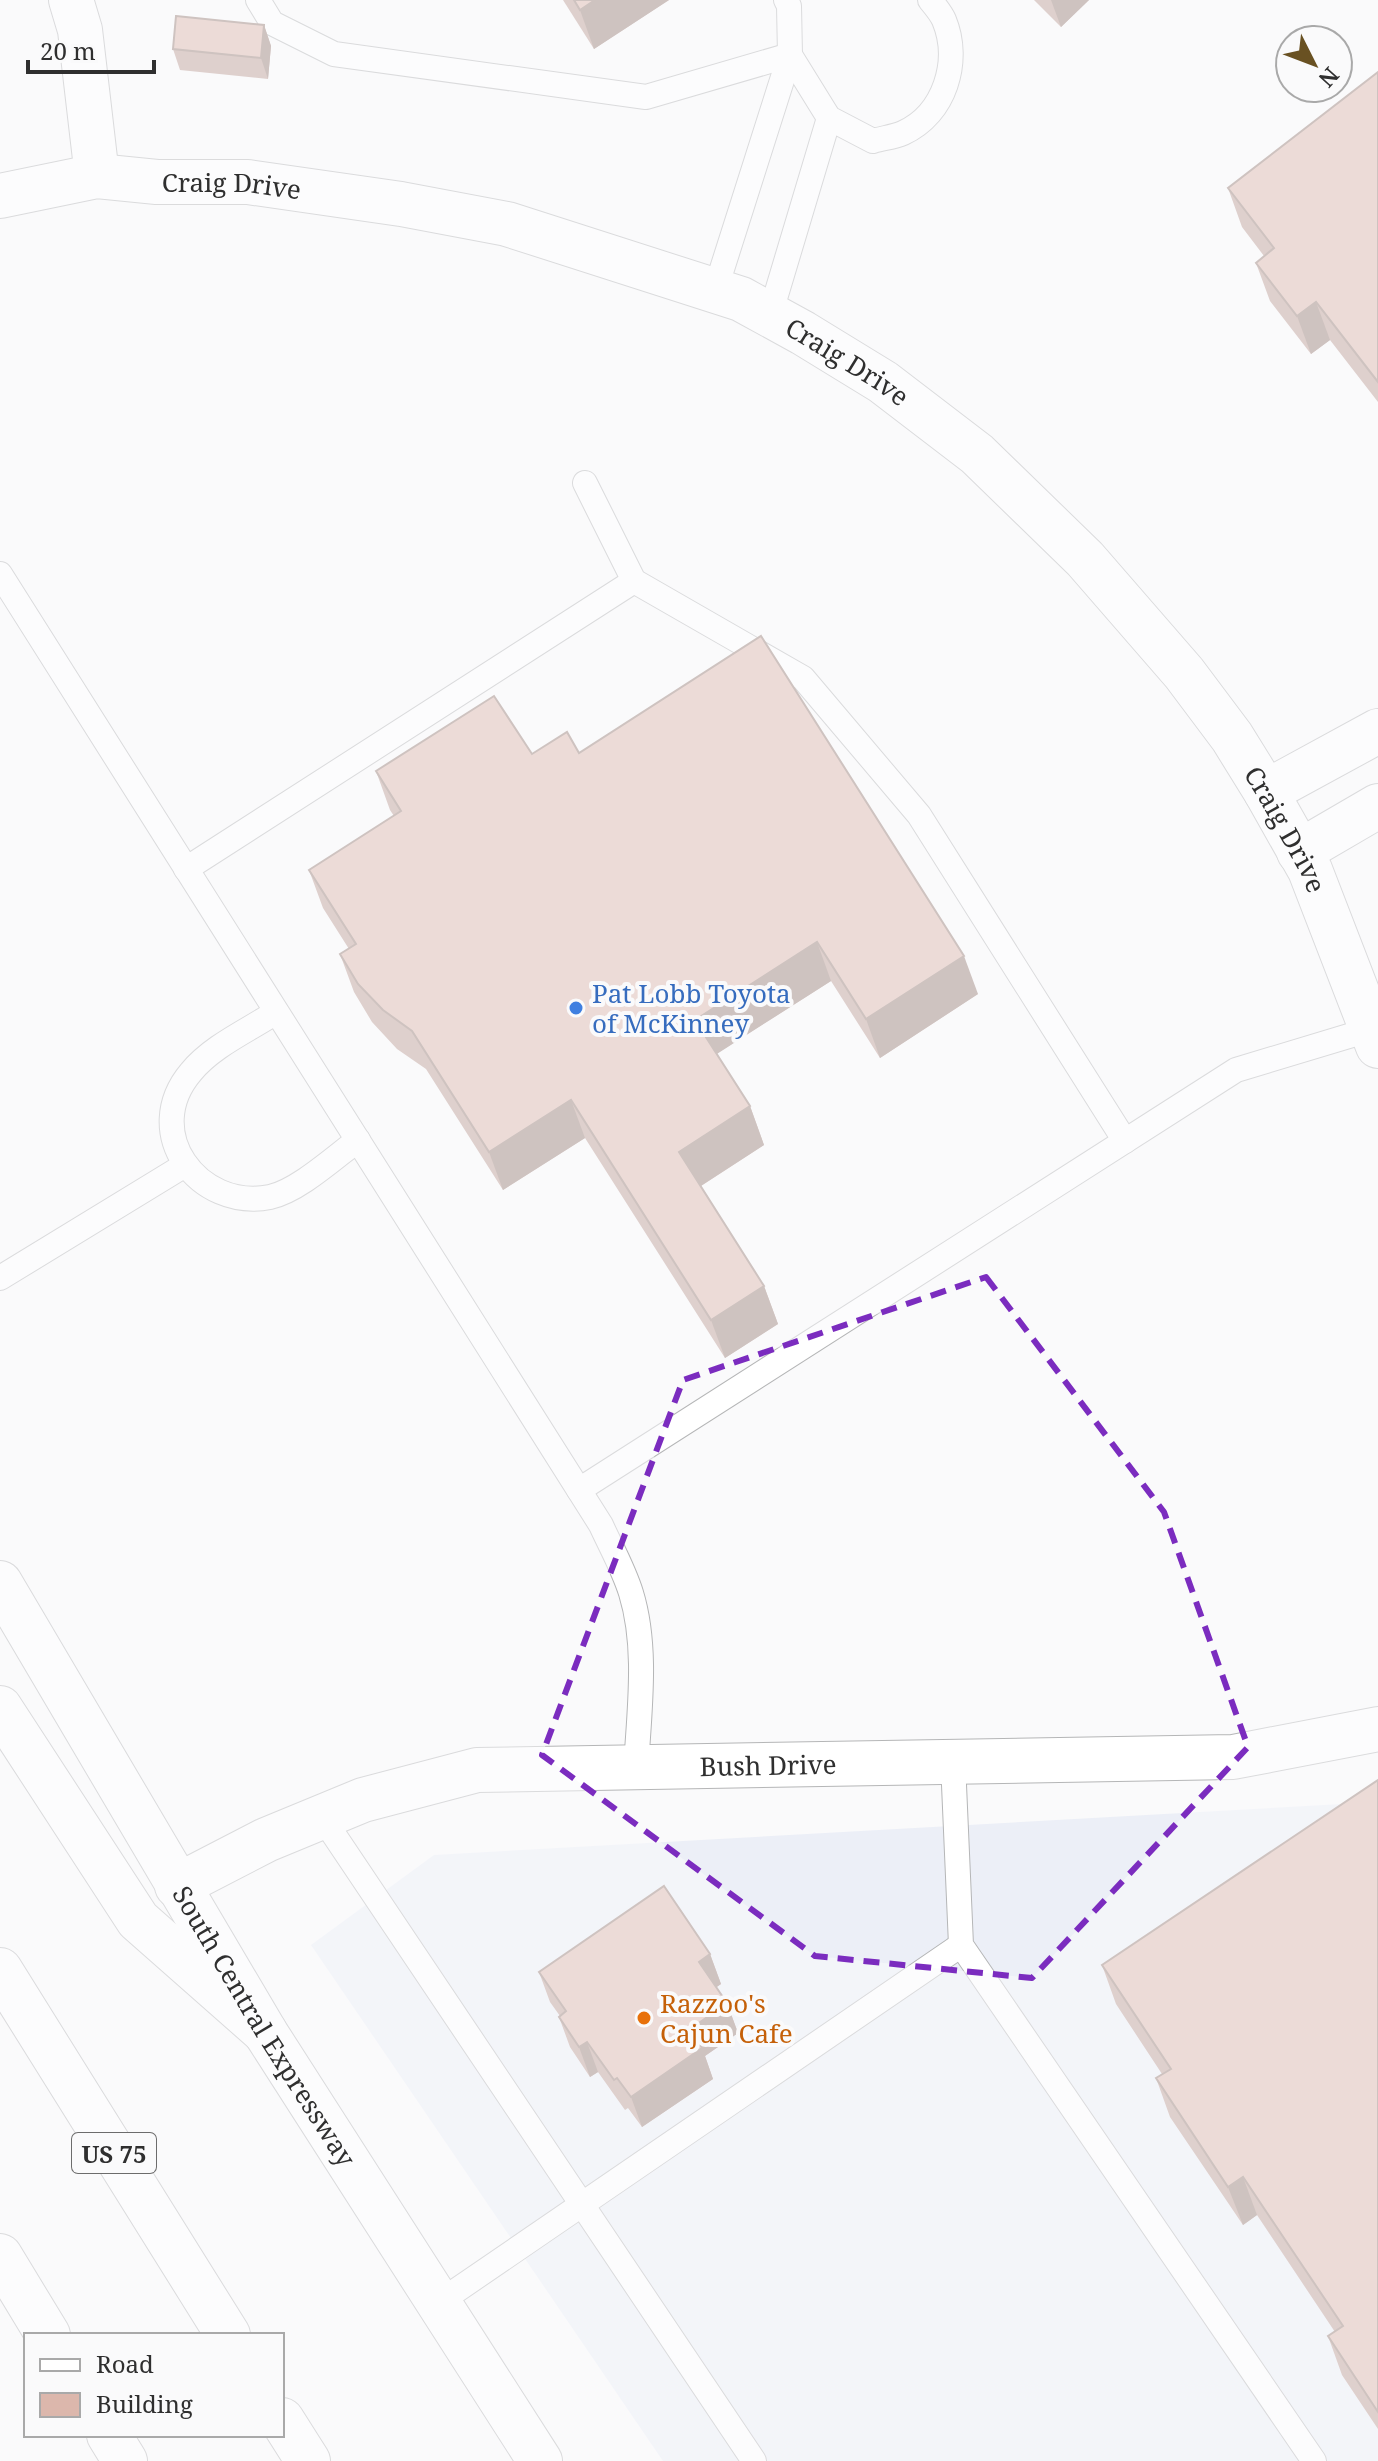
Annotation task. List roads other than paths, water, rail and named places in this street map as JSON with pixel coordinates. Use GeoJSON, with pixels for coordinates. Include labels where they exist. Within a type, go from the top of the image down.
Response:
{"type":"FeatureCollection","features":[{"type":"Feature","properties":{"kind":"main road"},"geometry":{"type":"LineString","coordinates":[[71,0],[80,30],[97,176]]}},
{"type":"Feature","properties":{"kind":"main road","name":"Craig Drive"},"geometry":{"type":"LineString","coordinates":[[0,196],[97,176],[157,182],[248,182],[401,204],[507,224],[741,299],[883,382],[977,454],[1085,559],[1184,673],[1232,737],[1299,852],[1338,939],[1375,1037]]}},
{"type":"Feature","properties":{"kind":"main road"},"geometry":{"type":"LineString","coordinates":[[1266,792],[1378,731]]}},
{"type":"Feature","properties":{"kind":"main road"},"geometry":{"type":"LineString","coordinates":[[1299,852],[1378,806]]}},
{"type":"Feature","properties":{"kind":"main road","name":"South Central Expressway"},"geometry":{"type":"LineString","coordinates":[[0,1583],[265,2032],[540,2461]]}},
{"type":"Feature","properties":{"kind":"main road"},"geometry":{"type":"LineString","coordinates":[[0,1708],[138,1920],[265,2032]]}},
{"type":"Feature","properties":{"kind":"main road","name":"Bush Drive"},"geometry":{"type":"LineString","coordinates":[[177,1886],[266,1840],[363,1800],[477,1770],[1233,1757],[1378,1729]]}},
{"type":"Feature","properties":{"kind":"main road","name":"US 75"},"geometry":{"type":"LineString","coordinates":[[0,1970],[227,2333]]}},
{"type":"Feature","properties":{"kind":"main road"},"geometry":{"type":"LineString","coordinates":[[0,2256],[47,2333]]}},
{"type":"Feature","properties":{"kind":"main road"},"geometry":{"type":"LineString","coordinates":[[284,2423],[308,2461]]}},
{"type":"Feature","properties":{"kind":"main road"},"geometry":{"type":"LineString","coordinates":[[110,2437],[125,2461]]}},
{"type":"Feature","properties":{"kind":"lane"},"geometry":{"type":"LineString","coordinates":[[258,0],[272,23],[334,54],[646,97],[790,55]]}},
{"type":"Feature","properties":{"kind":"lane"},"geometry":{"type":"LineString","coordinates":[[790,55],[829,118],[873,141],[904,132],[931,112],[948,84],[952,51],[944,19],[930,0]]}},
{"type":"Feature","properties":{"kind":"lane"},"geometry":{"type":"LineString","coordinates":[[715,291],[790,55],[791,2]]}},
{"type":"Feature","properties":{"kind":"lane"},"geometry":{"type":"LineString","coordinates":[[770,315],[829,118]]}},
{"type":"Feature","properties":{"kind":"lane"},"geometry":{"type":"LineString","coordinates":[[585,483],[634,581],[803,678],[919,815],[1125,1141]]}},
{"type":"Feature","properties":{"kind":"lane"},"geometry":{"type":"LineString","coordinates":[[0,574],[601,1525],[631,1594],[638,1638],[640,1699],[636,1768]]}},
{"type":"Feature","properties":{"kind":"lane"},"geometry":{"type":"LineString","coordinates":[[186,869],[634,581]]}},
{"type":"Feature","properties":{"kind":"lane"},"geometry":{"type":"LineString","coordinates":[[276,1012],[209,1055],[190,1072],[177,1093],[172,1118],[175,1142],[185,1165],[203,1184],[225,1196],[250,1200],[275,1196],[297,1184],[358,1140]]}},
{"type":"Feature","properties":{"kind":"lane"},"geometry":{"type":"LineString","coordinates":[[579,1490],[1236,1070],[1375,1037]]}},
{"type":"Feature","properties":{"kind":"lane"},"geometry":{"type":"LineString","coordinates":[[0,1278],[185,1165]]}},
{"type":"Feature","properties":{"kind":"lane"},"geometry":{"type":"LineString","coordinates":[[953,1762],[961,1945],[1314,2461]]}},
{"type":"Feature","properties":{"kind":"lane"},"geometry":{"type":"LineString","coordinates":[[322,1817],[754,2461]]}},
{"type":"Feature","properties":{"kind":"lane"},"geometry":{"type":"LineString","coordinates":[[438,2303],[961,1945]]}},
{"type":"Feature","properties":{"kind":"place","name":"Pat Lobb Toyota of McKinney"},"geometry":{"type":"Point","coordinates":[576,1008]}},
{"type":"Feature","properties":{"kind":"place","name":"Razzoo's Cajun Cafe"},"geometry":{"type":"Point","coordinates":[644,2018]}}]}
